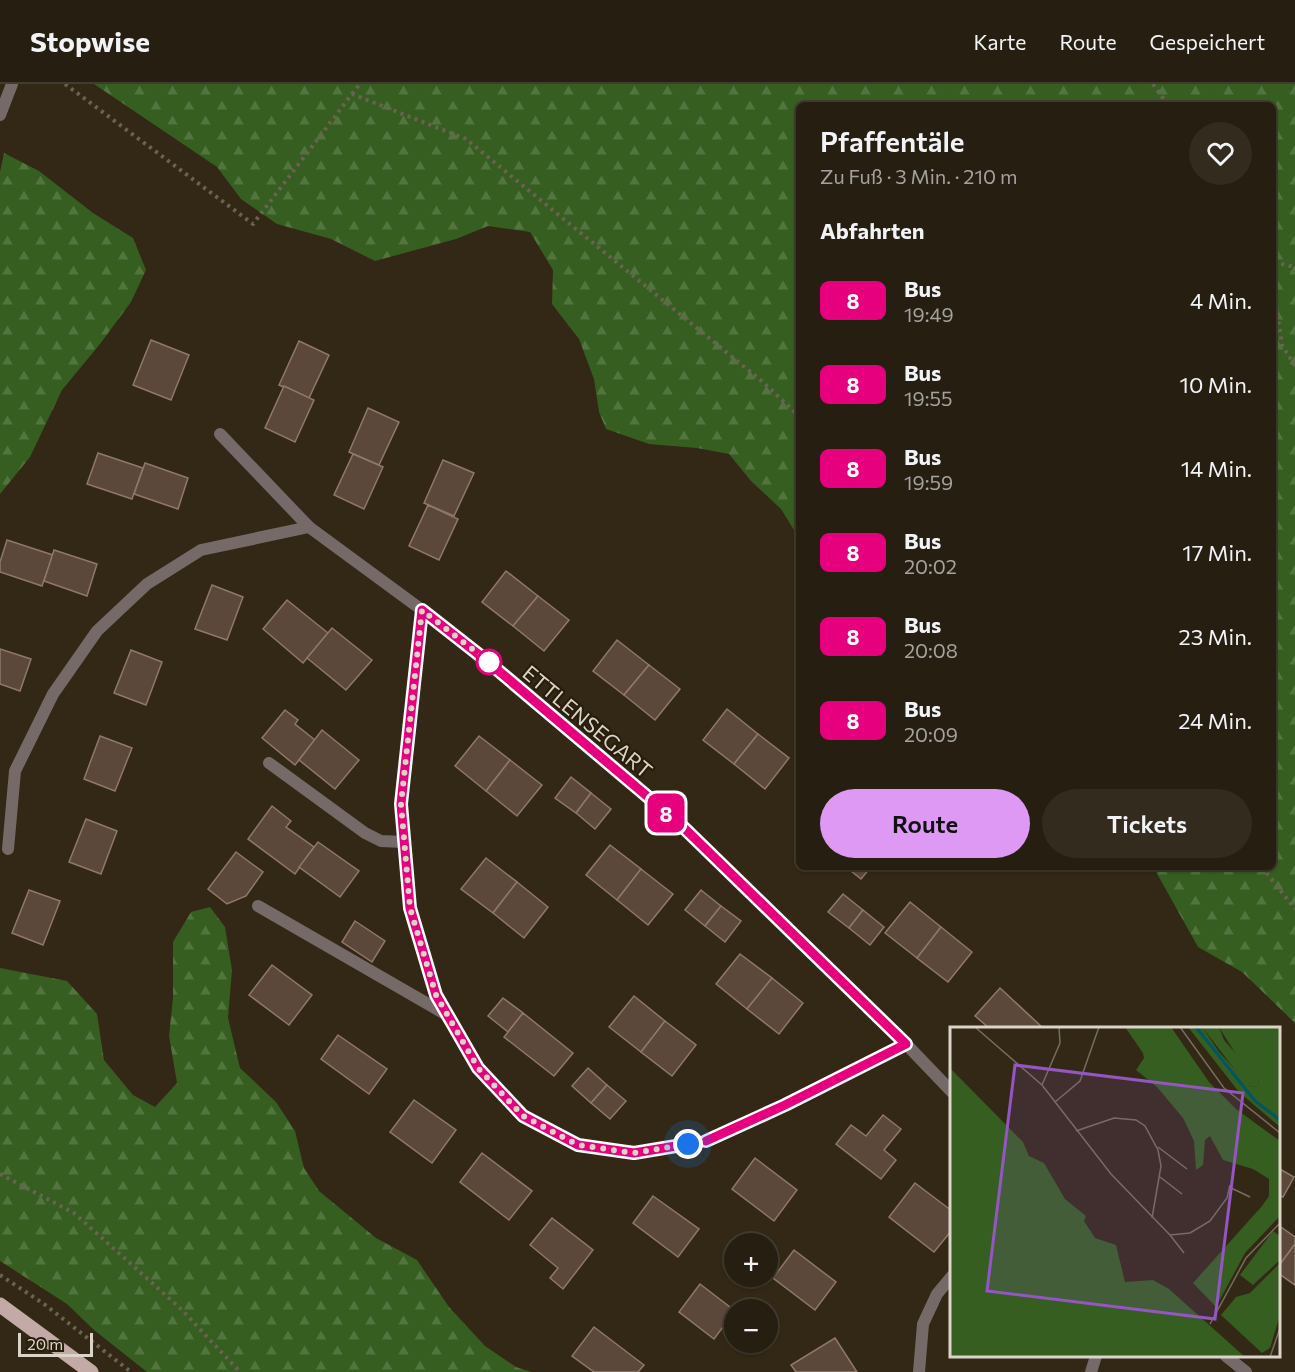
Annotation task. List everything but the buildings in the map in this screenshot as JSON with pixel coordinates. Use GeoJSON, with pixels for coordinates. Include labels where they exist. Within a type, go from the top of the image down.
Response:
{"type":"FeatureCollection","features":[{"type":"Feature","properties":{"kind":"main road"},"geometry":{"type":"LineString","coordinates":[[0,1305],[91,1372]]}},
{"type":"Feature","properties":{"kind":"street"},"geometry":{"type":"LineString","coordinates":[[0,115],[12,84]]}},
{"type":"Feature","properties":{"kind":"street","name":"ETTLENSEGART"},"geometry":{"type":"LineString","coordinates":[[220,434],[309,527],[487,661],[680,824],[906,1044],[950,1091]]}},
{"type":"Feature","properties":{"kind":"street"},"geometry":{"type":"LineString","coordinates":[[8,849],[5,833],[15,771],[53,694],[97,631],[147,584],[201,550],[309,527]]}},
{"type":"Feature","properties":{"kind":"street"},"geometry":{"type":"LineString","coordinates":[[422,610],[401,804],[410,908],[436,995],[478,1068],[523,1116],[578,1145],[634,1153],[706,1141],[785,1105],[906,1044]]}},
{"type":"Feature","properties":{"kind":"street"},"geometry":{"type":"LineString","coordinates":[[269,763],[365,833],[381,841],[404,842]]}},
{"type":"Feature","properties":{"kind":"street"},"geometry":{"type":"LineString","coordinates":[[258,906],[448,1015]]}},
{"type":"Feature","properties":{"kind":"street"},"geometry":{"type":"LineString","coordinates":[[919,1372],[923,1323],[937,1294],[950,1277]]}},
{"type":"Feature","properties":{"kind":"street"},"geometry":{"type":"LineString","coordinates":[[1091,1372],[1096,1357]]}},
{"type":"Feature","properties":{"kind":"street"},"geometry":{"type":"LineString","coordinates":[[1227,1357],[1246,1372]]}},
{"type":"Feature","properties":{"kind":"path"},"geometry":{"type":"LineString","coordinates":[[64,84],[253,224],[360,84]]}},
{"type":"Feature","properties":{"kind":"path"},"geometry":{"type":"LineString","coordinates":[[1153,84],[1166,102]]}},
{"type":"Feature","properties":{"kind":"path"},"geometry":{"type":"LineString","coordinates":[[352,94],[466,139],[764,383],[796,413]]}},
{"type":"Feature","properties":{"kind":"path"},"geometry":{"type":"LineString","coordinates":[[1276,262],[1295,267]]}},
{"type":"Feature","properties":{"kind":"path"},"geometry":{"type":"LineString","coordinates":[[1276,305],[1282,345],[1295,366]]}},
{"type":"Feature","properties":{"kind":"path"},"geometry":{"type":"LineString","coordinates":[[1264,870],[1295,909]]}},
{"type":"Feature","properties":{"kind":"path"},"geometry":{"type":"LineString","coordinates":[[0,1174],[74,1214],[181,1309],[240,1372]]}},
{"type":"Feature","properties":{"kind":"path"},"geometry":{"type":"LineString","coordinates":[[0,1275],[44,1304],[131,1372]]}},
{"type":"Feature","properties":{"kind":"green space"},"geometry":{"type":"Polygon","coordinates":[[[94,84],[1295,84],[1295,1023],[1242,972],[1198,947],[1155,870],[1276,870],[1276,102],[796,102],[796,533],[781,509],[751,481],[729,454],[697,448],[649,444],[606,429],[599,412],[594,379],[579,339],[552,304],[553,270],[530,232],[488,226],[456,239],[375,261],[331,239],[277,224],[241,199],[217,167],[94,84]]]}},
{"type":"Feature","properties":{"kind":"green space"},"geometry":{"type":"Polygon","coordinates":[[[4,153],[39,171],[93,213],[133,238],[146,270],[131,302],[62,390],[30,457],[0,494],[0,172],[4,153]]]}},
{"type":"Feature","properties":{"kind":"green space"},"geometry":{"type":"Polygon","coordinates":[[[210,907],[225,927],[232,970],[228,1018],[240,1068],[276,1102],[295,1131],[304,1168],[319,1191],[376,1238],[417,1260],[449,1307],[485,1346],[516,1367],[531,1372],[147,1372],[94,1330],[67,1304],[0,1261],[0,968],[67,981],[97,1014],[104,1060],[133,1095],[155,1107],[177,1083],[169,1036],[173,998],[173,942],[191,912],[210,907]]]}},
{"type":"Feature","properties":{"kind":"bus line","name":"8"},"geometry":{"type":"LineString","coordinates":[[688,1144],[634,1153],[578,1145],[523,1116],[478,1068],[436,995],[410,908],[401,804],[422,610],[487,661],[680,824],[906,1044],[785,1105],[706,1141]]}},
{"type":"Feature","properties":{"kind":"route"},"geometry":{"type":"LineString","coordinates":[[489,662],[422,610],[401,804],[410,908],[436,995],[478,1068],[523,1116],[578,1145],[634,1153],[688,1144]]}}]}
